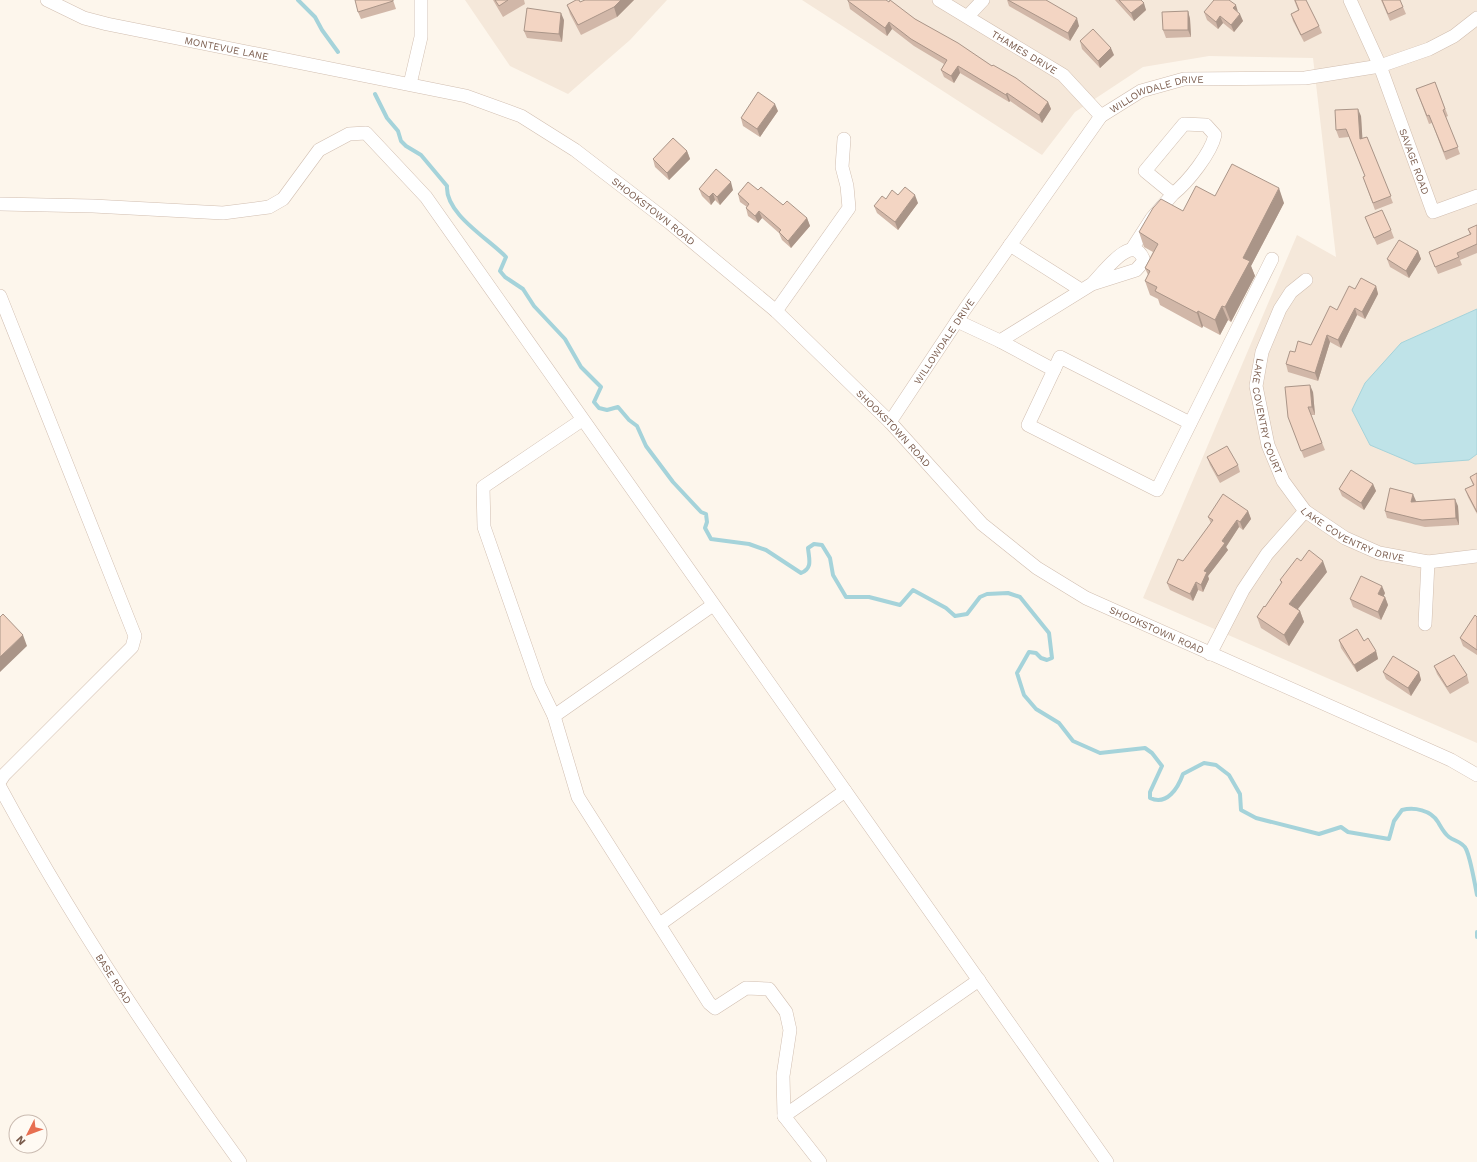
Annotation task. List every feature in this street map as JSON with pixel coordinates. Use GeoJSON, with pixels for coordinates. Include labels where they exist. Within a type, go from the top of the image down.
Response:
{"type":"FeatureCollection","features":[{"type":"Feature","properties":{"kind":"street","name":"MONTEVUE LANE"},"geometry":{"type":"LineString","coordinates":[[47,0],[84,18],[107,24],[410,84]]}},
{"type":"Feature","properties":{"kind":"street"},"geometry":{"type":"LineString","coordinates":[[410,84],[421,37],[421,0]]}},
{"type":"Feature","properties":{"kind":"street","name":"THAMES DRIVE"},"geometry":{"type":"LineString","coordinates":[[938,0],[968,16],[1063,74],[1101,116]]}},
{"type":"Feature","properties":{"kind":"street"},"geometry":{"type":"LineString","coordinates":[[968,16],[982,0]]}},
{"type":"Feature","properties":{"kind":"street"},"geometry":{"type":"LineString","coordinates":[[1350,0],[1380,66]]}},
{"type":"Feature","properties":{"kind":"street","name":"WILLOWDALE DRIVE"},"geometry":{"type":"LineString","coordinates":[[890,422],[957,321],[1101,116],[1141,91],[1184,79],[1305,78],[1380,66],[1429,50],[1454,36],[1477,18]]}},
{"type":"Feature","properties":{"kind":"street","name":"SAVAGE ROAD"},"geometry":{"type":"LineString","coordinates":[[1380,66],[1433,212],[1477,196]]}},
{"type":"Feature","properties":{"kind":"street","name":"SHOOKSTOWN ROAD"},"geometry":{"type":"LineString","coordinates":[[410,84],[466,96],[521,116],[575,150],[621,184],[776,311],[890,422],[982,524],[1037,568],[1086,598],[1451,760],[1477,775]]}},
{"type":"Feature","properties":{"kind":"street"},"geometry":{"type":"LineString","coordinates":[[1000,341],[1087,287],[1117,257],[1132,249],[1152,218],[1173,194],[1182,187],[1213,144],[1216,135],[1206,125],[1184,124],[1145,171],[1173,194]]}},
{"type":"Feature","properties":{"kind":"street"},"geometry":{"type":"LineString","coordinates":[[0,204],[93,206],[223,213],[270,207],[283,199],[319,150],[349,134],[366,133],[426,197],[1107,1162]]}},
{"type":"Feature","properties":{"kind":"street"},"geometry":{"type":"LineString","coordinates":[[776,311],[849,208],[847,186],[842,167],[844,139]]}},
{"type":"Feature","properties":{"kind":"street"},"geometry":{"type":"LineString","coordinates":[[1010,245],[1087,287],[1118,277],[1142,266],[1144,261],[1141,253],[1137,249],[1132,249]]}},
{"type":"Feature","properties":{"kind":"street"},"geometry":{"type":"LineString","coordinates":[[1190,423],[1060,357],[1028,425],[1157,490],[1272,258]]}},
{"type":"Feature","properties":{"kind":"street","name":"LAKE COVENTRY COURT"},"geometry":{"type":"LineString","coordinates":[[1305,511],[1283,481],[1268,445],[1256,386],[1262,352],[1280,309],[1291,292],[1306,280]]}},
{"type":"Feature","properties":{"kind":"street"},"geometry":{"type":"LineString","coordinates":[[0,296],[135,636],[132,647],[10,769],[0,781]]}},
{"type":"Feature","properties":{"kind":"street"},"geometry":{"type":"LineString","coordinates":[[957,321],[1000,341],[1054,370]]}},
{"type":"Feature","properties":{"kind":"street"},"geometry":{"type":"LineString","coordinates":[[582,420],[483,487],[484,527],[539,685],[554,716],[578,797],[709,1003],[715,1008],[746,988],[769,989],[786,1012],[790,1030],[783,1076],[784,1116],[820,1162]]}},
{"type":"Feature","properties":{"kind":"street","name":"LAKE COVENTRY DRIVE"},"geometry":{"type":"LineString","coordinates":[[1210,654],[1243,590],[1267,554],[1305,511],[1345,538],[1372,550],[1428,562],[1477,556]]}},
{"type":"Feature","properties":{"kind":"street"},"geometry":{"type":"LineString","coordinates":[[1425,624],[1428,562]]}},
{"type":"Feature","properties":{"kind":"street"},"geometry":{"type":"LineString","coordinates":[[554,716],[713,605]]}},
{"type":"Feature","properties":{"kind":"street","name":"BASE ROAD"},"geometry":{"type":"LineString","coordinates":[[0,786],[31,844],[112,974],[182,1081],[240,1162]]}},
{"type":"Feature","properties":{"kind":"street"},"geometry":{"type":"LineString","coordinates":[[660,924],[845,791]]}},
{"type":"Feature","properties":{"kind":"street"},"geometry":{"type":"LineString","coordinates":[[784,1116],[979,980]]}},
{"type":"Feature","properties":{"kind":"shaded area"},"geometry":{"type":"Polygon","coordinates":[[[465,0],[667,0],[630,40],[568,94],[510,66],[465,0]]]}},
{"type":"Feature","properties":{"kind":"shaded area"},"geometry":{"type":"Polygon","coordinates":[[[802,0],[1477,0],[1477,743],[1143,598],[1297,235],[1336,257],[1313,58],[1209,56],[1143,67],[1075,112],[1042,155],[802,0]]]}},
{"type":"Feature","properties":{"kind":"water"},"geometry":{"type":"Polygon","coordinates":[[[1477,309],[1477,454],[1469,460],[1415,464],[1370,445],[1352,410],[1365,383],[1401,343],[1477,309]]]}},
{"type":"Feature","properties":{"kind":"building"},"geometry":{"type":"Polygon","coordinates":[[[355,0],[393,0],[393,1],[358,12],[355,0]]]}},
{"type":"Feature","properties":{"kind":"building"},"geometry":{"type":"Polygon","coordinates":[[[495,0],[508,0],[499,6],[495,0]]]}},
{"type":"Feature","properties":{"kind":"building"},"geometry":{"type":"Polygon","coordinates":[[[579,0],[580,2],[585,0],[621,0],[614,7],[578,25],[567,5],[579,0]]]}},
{"type":"Feature","properties":{"kind":"building"},"geometry":{"type":"Polygon","coordinates":[[[848,0],[886,0],[889,2],[890,0],[915,19],[958,43],[992,66],[993,65],[1016,78],[1048,102],[1039,115],[1007,93],[1006,95],[958,66],[951,76],[941,70],[947,60],[911,39],[889,22],[885,28],[848,0]]]}},
{"type":"Feature","properties":{"kind":"building"},"geometry":{"type":"Polygon","coordinates":[[[1008,0],[1046,0],[1077,18],[1068,33],[1008,0]]]}},
{"type":"Feature","properties":{"kind":"building"},"geometry":{"type":"Polygon","coordinates":[[[1119,0],[1141,0],[1144,3],[1131,13],[1119,0]]]}},
{"type":"Feature","properties":{"kind":"building"},"geometry":{"type":"Polygon","coordinates":[[[1214,0],[1229,0],[1236,5],[1233,8],[1240,14],[1231,25],[1220,16],[1216,22],[1204,12],[1214,0]]]}},
{"type":"Feature","properties":{"kind":"building"},"geometry":{"type":"Polygon","coordinates":[[[1295,0],[1306,0],[1319,26],[1301,35],[1291,14],[1299,10],[1295,0]]]}},
{"type":"Feature","properties":{"kind":"building"},"geometry":{"type":"Polygon","coordinates":[[[1382,0],[1400,0],[1403,7],[1388,14],[1382,0]]]}},
{"type":"Feature","properties":{"kind":"building"},"geometry":{"type":"Polygon","coordinates":[[[527,8],[561,13],[559,34],[524,31],[527,8]]]}},
{"type":"Feature","properties":{"kind":"building"},"geometry":{"type":"Polygon","coordinates":[[[1188,11],[1188,30],[1163,30],[1162,12],[1188,11]]]}},
{"type":"Feature","properties":{"kind":"building"},"geometry":{"type":"Polygon","coordinates":[[[1093,29],[1111,48],[1098,61],[1080,41],[1093,29]]]}},
{"type":"Feature","properties":{"kind":"building"},"geometry":{"type":"Polygon","coordinates":[[[1435,82],[1445,109],[1443,110],[1458,147],[1444,152],[1429,115],[1427,116],[1416,89],[1435,82]]]}},
{"type":"Feature","properties":{"kind":"building"},"geometry":{"type":"Polygon","coordinates":[[[758,92],[775,104],[757,129],[741,118],[758,92]]]}},
{"type":"Feature","properties":{"kind":"building"},"geometry":{"type":"Polygon","coordinates":[[[1358,109],[1360,139],[1367,137],[1391,196],[1373,203],[1363,177],[1365,176],[1346,129],[1336,130],[1335,110],[1358,109]]]}},
{"type":"Feature","properties":{"kind":"building"},"geometry":{"type":"Polygon","coordinates":[[[673,138],[687,151],[667,173],[653,159],[673,138]]]}},
{"type":"Feature","properties":{"kind":"building"},"geometry":{"type":"Polygon","coordinates":[[[1232,164],[1279,188],[1243,258],[1250,261],[1225,307],[1222,306],[1215,320],[1198,311],[1197,313],[1155,291],[1157,287],[1145,281],[1150,271],[1145,268],[1158,244],[1139,232],[1153,208],[1161,199],[1183,211],[1196,186],[1215,196],[1232,164]]]}},
{"type":"Feature","properties":{"kind":"building"},"geometry":{"type":"Polygon","coordinates":[[[716,169],[731,182],[717,197],[713,193],[709,197],[699,189],[716,169]]]}},
{"type":"Feature","properties":{"kind":"building"},"geometry":{"type":"Polygon","coordinates":[[[748,182],[758,190],[761,187],[783,205],[787,201],[807,218],[788,241],[779,232],[781,230],[759,211],[755,216],[746,208],[749,204],[738,194],[748,182]]]}},
{"type":"Feature","properties":{"kind":"building"},"geometry":{"type":"Polygon","coordinates":[[[905,187],[915,195],[895,222],[874,206],[882,196],[886,199],[892,190],[898,195],[905,187]]]}},
{"type":"Feature","properties":{"kind":"building"},"geometry":{"type":"Polygon","coordinates":[[[1382,210],[1391,230],[1374,238],[1365,217],[1382,210]]]}},
{"type":"Feature","properties":{"kind":"building"},"geometry":{"type":"Polygon","coordinates":[[[1477,225],[1477,244],[1457,253],[1459,257],[1435,267],[1429,252],[1471,234],[1468,229],[1477,225]]]}},
{"type":"Feature","properties":{"kind":"building"},"geometry":{"type":"Polygon","coordinates":[[[1399,240],[1418,251],[1406,271],[1387,259],[1399,240]]]}},
{"type":"Feature","properties":{"kind":"building"},"geometry":{"type":"Polygon","coordinates":[[[1361,278],[1376,286],[1362,312],[1355,308],[1338,340],[1327,335],[1315,373],[1286,364],[1290,351],[1295,352],[1298,341],[1311,345],[1330,306],[1337,310],[1349,286],[1355,289],[1361,278]]]}},
{"type":"Feature","properties":{"kind":"building"},"geometry":{"type":"Polygon","coordinates":[[[1310,385],[1312,407],[1308,407],[1322,443],[1301,451],[1288,417],[1285,387],[1310,385]]]}},
{"type":"Feature","properties":{"kind":"building"},"geometry":{"type":"Polygon","coordinates":[[[1227,446],[1238,465],[1218,476],[1207,457],[1227,446]]]}},
{"type":"Feature","properties":{"kind":"building"},"geometry":{"type":"Polygon","coordinates":[[[1351,470],[1373,484],[1361,503],[1339,489],[1351,470]]]}},
{"type":"Feature","properties":{"kind":"building"},"geometry":{"type":"Polygon","coordinates":[[[1477,473],[1477,512],[1465,489],[1474,485],[1470,477],[1477,473]]]}},
{"type":"Feature","properties":{"kind":"building"},"geometry":{"type":"Polygon","coordinates":[[[1390,488],[1413,494],[1411,502],[1455,499],[1456,518],[1422,520],[1385,511],[1390,488]]]}},
{"type":"Feature","properties":{"kind":"building"},"geometry":{"type":"Polygon","coordinates":[[[1223,494],[1248,511],[1240,522],[1237,520],[1222,541],[1225,543],[1204,571],[1207,572],[1201,585],[1196,582],[1190,594],[1167,583],[1178,559],[1183,561],[1213,520],[1208,517],[1223,494]]]}},
{"type":"Feature","properties":{"kind":"building"},"geometry":{"type":"Polygon","coordinates":[[[1309,550],[1323,561],[1289,604],[1300,611],[1284,635],[1257,617],[1282,582],[1280,580],[1297,558],[1301,561],[1309,550]]]}},
{"type":"Feature","properties":{"kind":"building"},"geometry":{"type":"Polygon","coordinates":[[[1361,576],[1382,586],[1378,594],[1385,597],[1378,612],[1350,599],[1361,576]]]}},
{"type":"Feature","properties":{"kind":"building"},"geometry":{"type":"Polygon","coordinates":[[[3,614],[23,635],[0,657],[0,617],[3,614]]]}},
{"type":"Feature","properties":{"kind":"building"},"geometry":{"type":"Polygon","coordinates":[[[1475,615],[1477,617],[1477,650],[1460,638],[1475,615]]]}},
{"type":"Feature","properties":{"kind":"building"},"geometry":{"type":"Polygon","coordinates":[[[1357,629],[1364,641],[1368,638],[1376,651],[1354,665],[1339,640],[1357,629]]]}},
{"type":"Feature","properties":{"kind":"building"},"geometry":{"type":"Polygon","coordinates":[[[1454,655],[1467,675],[1447,687],[1434,666],[1454,655]]]}},
{"type":"Feature","properties":{"kind":"building"},"geometry":{"type":"Polygon","coordinates":[[[1393,656],[1419,672],[1408,688],[1383,672],[1393,656]]]}},
{"type":"Feature","properties":{"kind":"waterway"},"geometry":{"type":"LineString","coordinates":[[298,0],[315,17],[322,30],[338,52]]}},
{"type":"Feature","properties":{"kind":"waterway"},"geometry":{"type":"LineString","coordinates":[[375,94],[387,118],[398,131],[401,141],[406,146],[421,155],[447,186],[448,196],[460,216],[506,257],[500,271],[505,277],[523,289],[534,306],[565,339],[581,367],[601,387],[594,402],[599,408],[607,410],[618,407],[629,420],[637,426],[646,446],[673,482],[701,512],[706,514],[707,522],[705,528],[711,539],[749,544],[766,550],[801,573],[809,566],[808,548],[814,544],[822,545],[830,558],[833,575],[846,597],[869,597],[900,605],[913,590],[946,608],[955,616],[967,614],[980,597],[987,594],[1008,593],[1020,597],[1049,633],[1052,658],[1047,660],[1041,658],[1036,653],[1029,652],[1017,673],[1024,695],[1036,709],[1059,723],[1073,741],[1100,753],[1145,748],[1152,753],[1162,766],[1150,792],[1150,798],[1156,800],[1167,798],[1175,790],[1183,774],[1204,763],[1216,765],[1229,775],[1240,794],[1241,810],[1256,818],[1319,834],[1341,827],[1348,832],[1389,839],[1394,821],[1402,810],[1422,810],[1435,818],[1449,837],[1461,843],[1465,847],[1471,864],[1477,895]]}},
{"type":"Feature","properties":{"kind":"waterway"},"geometry":{"type":"LineString","coordinates":[[1477,932],[1477,937]]}}]}
